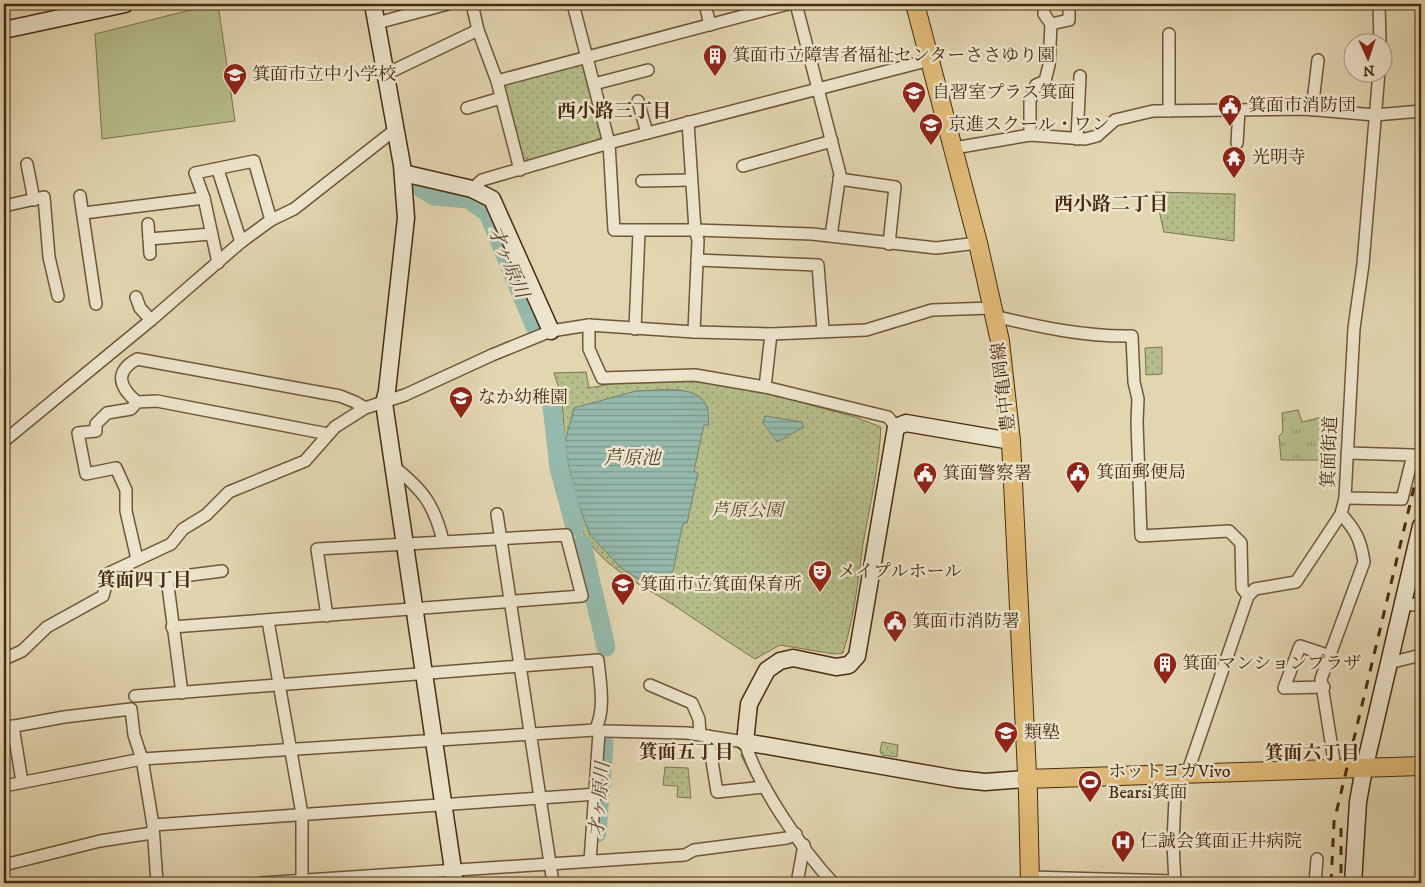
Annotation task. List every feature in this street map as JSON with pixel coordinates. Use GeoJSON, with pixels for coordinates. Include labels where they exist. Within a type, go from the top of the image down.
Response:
{"type":"FeatureCollection","features":[{"type":"Feature","properties":{"kind":"main road","name":"豊中亀岡線"},"geometry":{"type":"LineString","coordinates":[[915,4],[978,243],[1000,341],[1010,441],[1030,880]]}},
{"type":"Feature","properties":{"kind":"main road"},"geometry":{"type":"LineString","coordinates":[[1026,779],[1364,766],[1421,766]]}},
{"type":"Feature","properties":{"kind":"street"},"geometry":{"type":"LineString","coordinates":[[4,30],[80,9],[125,4]]}},
{"type":"Feature","properties":{"kind":"street"},"geometry":{"type":"LineString","coordinates":[[373,4],[403,173],[406,218],[387,391],[384,403],[454,877]]}},
{"type":"Feature","properties":{"kind":"street"},"geometry":{"type":"LineString","coordinates":[[377,23],[448,4]]}},
{"type":"Feature","properties":{"kind":"street"},"geometry":{"type":"LineString","coordinates":[[472,4],[478,30],[497,81],[520,170]]}},
{"type":"Feature","properties":{"kind":"street"},"geometry":{"type":"LineString","coordinates":[[573,4],[609,143],[614,230],[639,232],[695,230],[831,236],[936,248],[978,243]]}},
{"type":"Feature","properties":{"kind":"street"},"geometry":{"type":"LineString","coordinates":[[705,4],[710,25]]}},
{"type":"Feature","properties":{"kind":"street"},"geometry":{"type":"LineString","coordinates":[[497,81],[587,55],[788,4]]}},
{"type":"Feature","properties":{"kind":"street"},"geometry":{"type":"LineString","coordinates":[[796,4],[840,174],[831,236]]}},
{"type":"Feature","properties":{"kind":"street"},"geometry":{"type":"LineString","coordinates":[[1030,134],[1030,101],[1036,86],[1045,81],[1049,65],[1051,24],[1044,14],[1044,4]]}},
{"type":"Feature","properties":{"kind":"street"},"geometry":{"type":"LineString","coordinates":[[1051,24],[1069,20],[1069,4]]}},
{"type":"Feature","properties":{"kind":"street"},"geometry":{"type":"LineString","coordinates":[[1379,4],[1380,32]]}},
{"type":"Feature","properties":{"kind":"street"},"geometry":{"type":"LineString","coordinates":[[386,74],[478,30]]}},
{"type":"Feature","properties":{"kind":"street"},"geometry":{"type":"LineString","coordinates":[[1169,34],[1169,111]]}},
{"type":"Feature","properties":{"kind":"street"},"geometry":{"type":"LineString","coordinates":[[472,189],[482,180],[609,143],[819,87],[930,60]]}},
{"type":"Feature","properties":{"kind":"street"},"geometry":{"type":"LineString","coordinates":[[1312,110],[1318,60]]}},
{"type":"Feature","properties":{"kind":"street"},"geometry":{"type":"LineString","coordinates":[[594,84],[648,70]]}},
{"type":"Feature","properties":{"kind":"street"},"geometry":{"type":"LineString","coordinates":[[1077,138],[1080,76]]}},
{"type":"Feature","properties":{"kind":"street","name":"箕面街道"},"geometry":{"type":"LineString","coordinates":[[1248,596],[1256,590],[1296,582],[1341,514],[1345,498],[1354,328],[1364,264],[1378,82]]}},
{"type":"Feature","properties":{"kind":"street"},"geometry":{"type":"LineString","coordinates":[[468,108],[501,98]]}},
{"type":"Feature","properties":{"kind":"street"},"geometry":{"type":"LineString","coordinates":[[638,101],[647,133]]}},
{"type":"Feature","properties":{"kind":"street"},"geometry":{"type":"LineString","coordinates":[[1237,143],[1239,110]]}},
{"type":"Feature","properties":{"kind":"street"},"geometry":{"type":"LineString","coordinates":[[954,148],[1030,134],[1085,139],[1097,136],[1115,120],[1131,115],[1169,111],[1312,110],[1375,114],[1421,112]]}},
{"type":"Feature","properties":{"kind":"street"},"geometry":{"type":"LineString","coordinates":[[688,122],[695,230],[698,240],[694,332]]}},
{"type":"Feature","properties":{"kind":"street"},"geometry":{"type":"LineString","coordinates":[[4,441],[152,320],[241,242],[271,220],[294,209],[396,129]]}},
{"type":"Feature","properties":{"kind":"street"},"geometry":{"type":"LineString","coordinates":[[743,166],[832,140]]}},
{"type":"Feature","properties":{"kind":"street"},"geometry":{"type":"LineString","coordinates":[[218,263],[204,198],[195,173],[218,170],[254,161],[271,220]]}},
{"type":"Feature","properties":{"kind":"street"},"geometry":{"type":"LineString","coordinates":[[26,164],[34,200]]}},
{"type":"Feature","properties":{"kind":"street"},"geometry":{"type":"LineString","coordinates":[[218,170],[241,242]]}},
{"type":"Feature","properties":{"kind":"street"},"geometry":{"type":"LineString","coordinates":[[403,173],[472,189],[492,199],[501,214],[551,331]]}},
{"type":"Feature","properties":{"kind":"street"},"geometry":{"type":"LineString","coordinates":[[839,179],[895,188],[889,244]]}},
{"type":"Feature","properties":{"kind":"street"},"geometry":{"type":"LineString","coordinates":[[642,181],[691,180]]}},
{"type":"Feature","properties":{"kind":"street"},"geometry":{"type":"LineString","coordinates":[[80,196],[96,304]]}},
{"type":"Feature","properties":{"kind":"street"},"geometry":{"type":"LineString","coordinates":[[4,206],[44,197],[49,257],[58,296]]}},
{"type":"Feature","properties":{"kind":"street"},"geometry":{"type":"LineString","coordinates":[[84,213],[204,198]]}},
{"type":"Feature","properties":{"kind":"street"},"geometry":{"type":"LineString","coordinates":[[148,224],[150,254]]}},
{"type":"Feature","properties":{"kind":"street"},"geometry":{"type":"LineString","coordinates":[[635,328],[639,232]]}},
{"type":"Feature","properties":{"kind":"street"},"geometry":{"type":"LineString","coordinates":[[149,239],[211,234]]}},
{"type":"Feature","properties":{"kind":"street"},"geometry":{"type":"LineString","coordinates":[[697,260],[818,265],[823,330]]}},
{"type":"Feature","properties":{"kind":"street"},"geometry":{"type":"LineString","coordinates":[[136,297],[140,308],[152,320]]}},
{"type":"Feature","properties":{"kind":"street"},"geometry":{"type":"LineString","coordinates":[[4,659],[22,651],[47,627],[103,596],[109,573],[171,544],[182,529],[206,515],[229,492],[305,461],[335,427],[365,408],[384,403],[551,331],[589,325],[694,332],[771,334],[823,330],[866,330],[932,310],[993,312],[1069,333],[1099,337],[1132,336],[1134,382],[1138,399],[1136,422],[1141,536],[1229,531],[1241,543],[1242,588],[1248,596],[1181,774],[1173,844],[1175,882],[1030,880]]}},
{"type":"Feature","properties":{"kind":"street"},"geometry":{"type":"LineString","coordinates":[[589,325],[589,349],[602,378],[695,376],[765,386],[888,417],[896,428],[857,656],[849,665],[836,667],[793,658],[780,660],[766,670],[749,704],[746,742],[750,761],[764,787],[833,883]]}},
{"type":"Feature","properties":{"kind":"street"},"geometry":{"type":"LineString","coordinates":[[765,386],[771,334]]}},
{"type":"Feature","properties":{"kind":"street"},"geometry":{"type":"LineString","coordinates":[[328,434],[157,401],[137,402],[127,393],[122,382],[122,372],[126,366],[137,359],[340,396],[365,408]]}},
{"type":"Feature","properties":{"kind":"street"},"geometry":{"type":"LineString","coordinates":[[137,402],[131,409],[107,414],[96,424],[96,430],[78,433],[78,441],[86,474],[116,468],[126,490],[126,511],[137,559]]}},
{"type":"Feature","properties":{"kind":"street"},"geometry":{"type":"LineString","coordinates":[[896,428],[906,423],[1010,441]]}},
{"type":"Feature","properties":{"kind":"street"},"geometry":{"type":"LineString","coordinates":[[1345,498],[1402,499],[1413,455],[1347,453]]}},
{"type":"Feature","properties":{"kind":"street"},"geometry":{"type":"LineString","coordinates":[[393,466],[417,485],[437,515],[443,541]]}},
{"type":"Feature","properties":{"kind":"street"},"geometry":{"type":"LineString","coordinates":[[497,514],[553,883]]}},
{"type":"Feature","properties":{"kind":"street"},"geometry":{"type":"LineString","coordinates":[[1335,767],[1324,687],[1321,679],[1364,562],[1362,542],[1354,527],[1341,514]]}},
{"type":"Feature","properties":{"kind":"street"},"geometry":{"type":"LineString","coordinates":[[1353,883],[1358,802],[1364,766],[1418,548],[1421,526]]}},
{"type":"Feature","properties":{"kind":"street"},"geometry":{"type":"LineString","coordinates":[[172,627],[327,616],[582,596],[566,535],[317,549],[327,616]]}},
{"type":"Feature","properties":{"kind":"street"},"geometry":{"type":"LineString","coordinates":[[182,693],[167,578],[222,571]]}},
{"type":"Feature","properties":{"kind":"street"},"geometry":{"type":"LineString","coordinates":[[1403,603],[1412,605],[1421,602]]}},
{"type":"Feature","properties":{"kind":"street"},"geometry":{"type":"LineString","coordinates":[[268,620],[289,749],[302,814],[302,882]]}},
{"type":"Feature","properties":{"kind":"street"},"geometry":{"type":"LineString","coordinates":[[1324,687],[1284,688],[1300,646],[1330,656]]}},
{"type":"Feature","properties":{"kind":"street"},"geometry":{"type":"LineString","coordinates":[[1390,660],[1397,661],[1421,655]]}},
{"type":"Feature","properties":{"kind":"street"},"geometry":{"type":"LineString","coordinates":[[4,786],[142,760],[595,730],[599,723],[601,696],[598,660],[135,696]]}},
{"type":"Feature","properties":{"kind":"street"},"geometry":{"type":"LineString","coordinates":[[650,685],[692,703],[704,736],[717,792],[764,787]]}},
{"type":"Feature","properties":{"kind":"street"},"geometry":{"type":"LineString","coordinates":[[22,782],[8,727],[64,717],[131,709],[134,735],[142,760],[153,829],[156,883]]}},
{"type":"Feature","properties":{"kind":"street"},"geometry":{"type":"LineString","coordinates":[[590,861],[602,732],[704,736],[957,779],[985,782],[1026,779]]}},
{"type":"Feature","properties":{"kind":"street"},"geometry":{"type":"LineString","coordinates":[[4,865],[153,829],[302,814],[443,806],[539,797],[597,794]]}},
{"type":"Feature","properties":{"kind":"street"},"geometry":{"type":"LineString","coordinates":[[261,883],[454,877],[550,864],[685,855],[694,850],[787,838],[796,834]]}},
{"type":"Feature","properties":{"kind":"street"},"geometry":{"type":"LineString","coordinates":[[796,883],[804,845]]}},
{"type":"Feature","properties":{"kind":"street"},"geometry":{"type":"LineString","coordinates":[[1315,883],[1317,859]]}},
{"type":"Feature","properties":{"kind":"green space"},"geometry":{"type":"Polygon","coordinates":[[[218,4],[235,121],[102,139],[95,34],[218,4]]]}},
{"type":"Feature","properties":{"kind":"green space"},"geometry":{"type":"Polygon","coordinates":[[[578,63],[584,65],[601,137],[599,141],[529,160],[522,157],[502,89],[504,84],[578,63]]]}},
{"type":"Feature","properties":{"kind":"green space"},"geometry":{"type":"Polygon","coordinates":[[[1155,192],[1235,194],[1234,241],[1164,232],[1155,192]]]}},
{"type":"Feature","properties":{"kind":"green space"},"geometry":{"type":"Polygon","coordinates":[[[1162,347],[1162,374],[1146,375],[1145,348],[1162,347]]]}},
{"type":"Feature","properties":{"kind":"green space","name":"芦原公園"},"geometry":{"type":"Polygon","coordinates":[[[586,372],[589,388],[622,382],[663,382],[683,379],[740,386],[855,417],[881,427],[876,471],[855,599],[843,653],[834,654],[780,645],[755,659],[627,577],[600,555],[588,541],[579,525],[572,505],[566,466],[561,399],[554,373],[586,372]]]}},
{"type":"Feature","properties":{"kind":"green space"},"geometry":{"type":"Polygon","coordinates":[[[1298,410],[1302,422],[1322,417],[1323,460],[1281,460],[1279,436],[1283,432],[1282,413],[1298,410]]]}},
{"type":"Feature","properties":{"kind":"green space"},"geometry":{"type":"Polygon","coordinates":[[[882,742],[898,745],[897,757],[882,755],[880,751],[882,742]]]}},
{"type":"Feature","properties":{"kind":"green space"},"geometry":{"type":"Polygon","coordinates":[[[665,767],[688,768],[691,798],[677,797],[678,786],[663,785],[665,767]]]}},
{"type":"Feature","properties":{"kind":"water","name":"芦原池"},"geometry":{"type":"Polygon","coordinates":[[[675,390],[694,394],[701,398],[706,405],[709,425],[704,425],[694,471],[698,473],[687,523],[683,523],[673,571],[662,580],[649,581],[648,585],[621,568],[590,535],[576,498],[565,441],[574,408],[636,391],[675,390]]]}},
{"type":"Feature","properties":{"kind":"water"},"geometry":{"type":"Polygon","coordinates":[[[765,416],[802,422],[804,427],[777,442],[763,423],[765,416]]]}},
{"type":"Feature","properties":{"kind":"waterway","name":"才ヶ原川"},"geometry":{"type":"LineString","coordinates":[[418,186],[434,196],[469,199],[488,213],[535,327]]}},
{"type":"Feature","properties":{"kind":"waterway","name":"才ヶ原川"},"geometry":{"type":"LineString","coordinates":[[552,406],[559,468],[575,527]]}},
{"type":"Feature","properties":{"kind":"waterway","name":"才ヶ原川"},"geometry":{"type":"LineString","coordinates":[[582,544],[606,647]]}},
{"type":"Feature","properties":{"kind":"waterway","name":"才ヶ原川"},"geometry":{"type":"LineString","coordinates":[[597,833],[604,744]]}},
{"type":"Feature","properties":{"kind":"waterway"},"geometry":{"type":"LineString","coordinates":[[742,755],[752,775]]}},
{"type":"Feature","properties":{"kind":"railway"},"geometry":{"type":"LineString","coordinates":[[1331,883],[1334,822],[1421,458]]}},
{"type":"Feature","properties":{"kind":"railway"},"geometry":{"type":"LineString","coordinates":[[1341,828],[1341,883]]}},
{"type":"Feature","properties":{"kind":"place","name":"箕面市立障害者福祉センターささゆり園"},"geometry":{"type":"Point","coordinates":[715,77]}},
{"type":"Feature","properties":{"kind":"place","name":"箕面市立中小学校"},"geometry":{"type":"Point","coordinates":[235,96]}},
{"type":"Feature","properties":{"kind":"place","name":"自習室プラス箕面"},"geometry":{"type":"Point","coordinates":[914,114]}},
{"type":"Feature","properties":{"kind":"place","name":"箕面市消防団"},"geometry":{"type":"Point","coordinates":[1230,127]}},
{"type":"Feature","properties":{"kind":"place","name":"京進スクール・ワン"},"geometry":{"type":"Point","coordinates":[931,146]}},
{"type":"Feature","properties":{"kind":"place","name":"光明寺"},"geometry":{"type":"Point","coordinates":[1234,179]}},
{"type":"Feature","properties":{"kind":"place","name":"なか幼稚園"},"geometry":{"type":"Point","coordinates":[461,419]}},
{"type":"Feature","properties":{"kind":"place","name":"箕面郵便局"},"geometry":{"type":"Point","coordinates":[1078,494]}},
{"type":"Feature","properties":{"kind":"place","name":"箕面警察署"},"geometry":{"type":"Point","coordinates":[925,495]}},
{"type":"Feature","properties":{"kind":"place","name":"メイプルホール"},"geometry":{"type":"Point","coordinates":[820,593]}},
{"type":"Feature","properties":{"kind":"place","name":"箕面市立箕面保育所"},"geometry":{"type":"Point","coordinates":[623,606]}},
{"type":"Feature","properties":{"kind":"place","name":"箕面市消防署"},"geometry":{"type":"Point","coordinates":[895,643]}},
{"type":"Feature","properties":{"kind":"place","name":"箕面マンションプラザ"},"geometry":{"type":"Point","coordinates":[1165,685]}},
{"type":"Feature","properties":{"kind":"place","name":"類塾"},"geometry":{"type":"Point","coordinates":[1006,754]}},
{"type":"Feature","properties":{"kind":"place","name":"ホットヨガVivo Bearsi箕面"},"geometry":{"type":"Point","coordinates":[1090,803]}},
{"type":"Feature","properties":{"kind":"place","name":"仁誠会箕面正井病院"},"geometry":{"type":"Point","coordinates":[1123,863]}},
{"type":"Feature","properties":{"kind":"district","name":"西小路三丁目"},"geometry":{"type":"Point","coordinates":[614,111]}},
{"type":"Feature","properties":{"kind":"district","name":"西小路二丁目"},"geometry":{"type":"Point","coordinates":[1111,204]}},
{"type":"Feature","properties":{"kind":"district","name":"箕面四丁目"},"geometry":{"type":"Point","coordinates":[144,580]}},
{"type":"Feature","properties":{"kind":"district","name":"箕面五丁目"},"geometry":{"type":"Point","coordinates":[686,752]}},
{"type":"Feature","properties":{"kind":"district","name":"箕面六丁目"},"geometry":{"type":"Point","coordinates":[1312,753]}}]}
